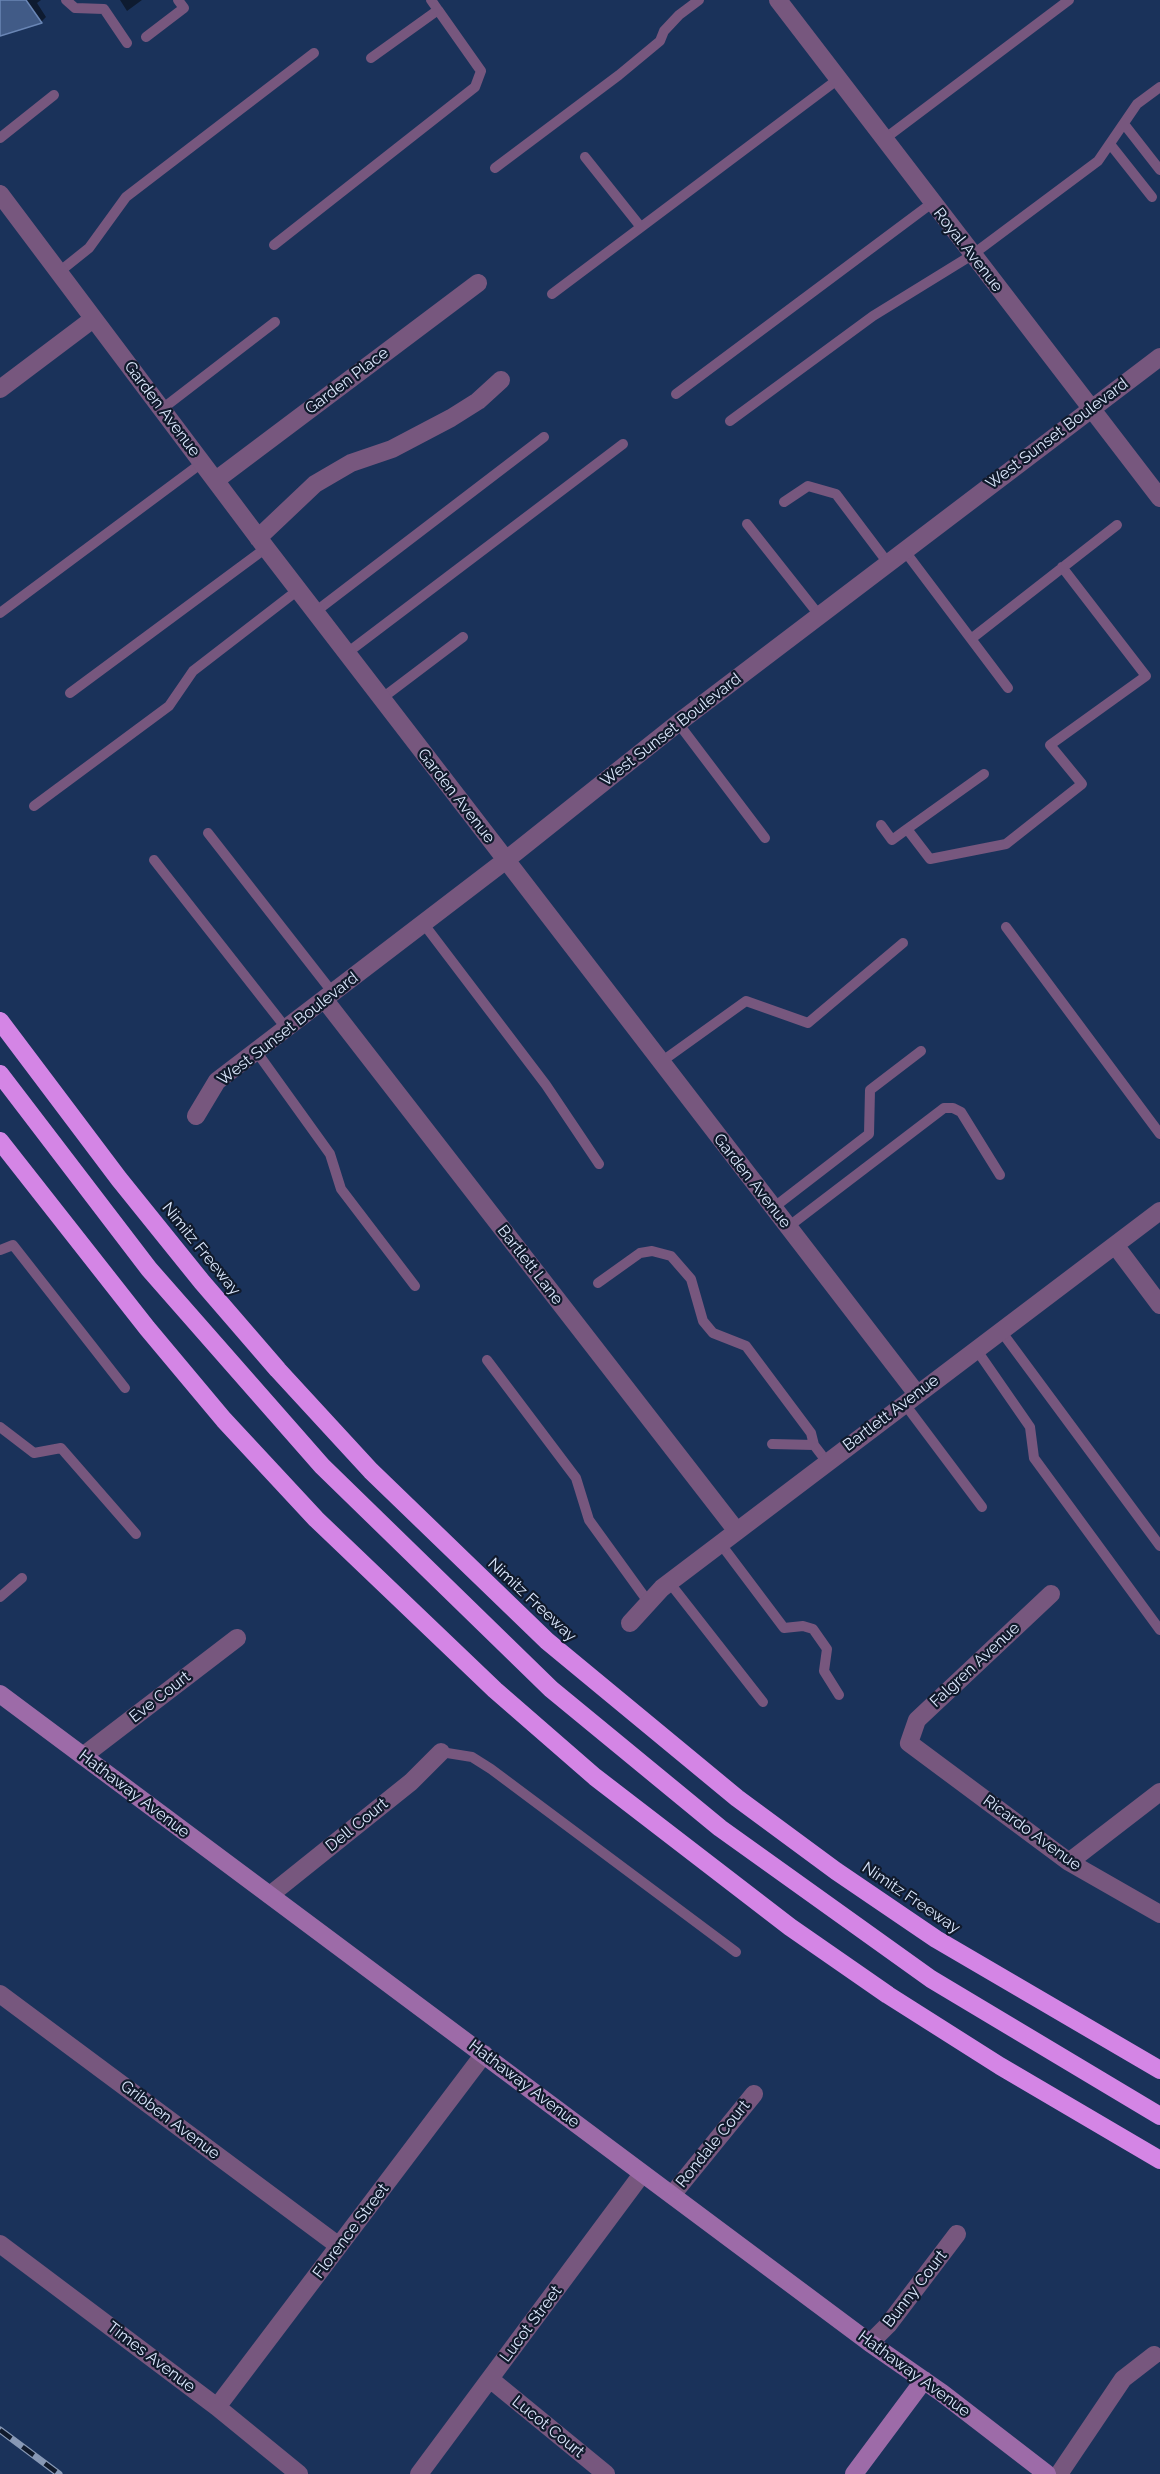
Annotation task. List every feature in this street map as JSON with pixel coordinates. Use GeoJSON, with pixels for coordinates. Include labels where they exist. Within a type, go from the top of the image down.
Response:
{"type":"FeatureCollection","features":[{"type":"Feature","properties":{"kind":"highway","name":"Nimitz Freeway"},"geometry":{"type":"LineString","coordinates":[[0,1022],[119,1179],[202,1282],[278,1370],[371,1471],[547,1641],[736,1798],[836,1871],[936,1939],[1160,2070]]}},
{"type":"Feature","properties":{"kind":"highway"},"geometry":{"type":"LineString","coordinates":[[0,1074],[149,1269],[322,1466],[551,1689],[720,1828],[931,1978],[1160,2116]]}},
{"type":"Feature","properties":{"kind":"highway"},"geometry":{"type":"LineString","coordinates":[[0,1141],[147,1328],[224,1420],[316,1519],[503,1697],[595,1777],[790,1927],[888,1995],[1000,2066],[1160,2160]]}},
{"type":"Feature","properties":{"kind":"street","name":"Royal Avenue"},"geometry":{"type":"LineString","coordinates":[[778,0],[883,140],[1160,498]]}},
{"type":"Feature","properties":{"kind":"street","name":"Garden Avenue"},"geometry":{"type":"LineString","coordinates":[[0,194],[381,699],[788,1227],[911,1399]]}},
{"type":"Feature","properties":{"kind":"street","name":"Garden Place"},"geometry":{"type":"LineString","coordinates":[[216,480],[478,283]]}},
{"type":"Feature","properties":{"kind":"street"},"geometry":{"type":"LineString","coordinates":[[0,389],[93,319]]}},
{"type":"Feature","properties":{"kind":"street","name":"West Sunset Boulevard"},"geometry":{"type":"LineString","coordinates":[[196,1116],[218,1081],[256,1051],[506,860],[678,723],[1160,357]]}},
{"type":"Feature","properties":{"kind":"street"},"geometry":{"type":"LineString","coordinates":[[262,543],[315,484],[351,463],[392,449],[451,418],[478,401],[501,380]]}},
{"type":"Feature","properties":{"kind":"street","name":"Bartlett Lane"},"geometry":{"type":"LineString","coordinates":[[329,996],[736,1530]]}},
{"type":"Feature","properties":{"kind":"street","name":"Bartlett Avenue"},"geometry":{"type":"LineString","coordinates":[[630,1623],[669,1582],[1160,1211]]}},
{"type":"Feature","properties":{"kind":"street"},"geometry":{"type":"LineString","coordinates":[[1115,1245],[1160,1305]]}},
{"type":"Feature","properties":{"kind":"street","name":"Falgren Avenue"},"geometry":{"type":"LineString","coordinates":[[909,1743],[917,1720],[1051,1594]]}},
{"type":"Feature","properties":{"kind":"street","name":"Eve Court"},"geometry":{"type":"LineString","coordinates":[[83,1756],[237,1638]]}},
{"type":"Feature","properties":{"kind":"street","name":"Hathaway Avenue"},"geometry":{"type":"LineString","coordinates":[[0,1694],[642,2174],[870,2343],[924,2380],[1047,2474]]}},
{"type":"Feature","properties":{"kind":"street","name":"Ricardo Avenue"},"geometry":{"type":"LineString","coordinates":[[909,1743],[1069,1862],[1160,1914]]}},
{"type":"Feature","properties":{"kind":"street","name":"Dell Court"},"geometry":{"type":"LineString","coordinates":[[270,1895],[411,1782],[441,1752]]}},
{"type":"Feature","properties":{"kind":"street"},"geometry":{"type":"LineString","coordinates":[[1069,1862],[1160,1792]]}},
{"type":"Feature","properties":{"kind":"street","name":"Gribben Avenue"},"geometry":{"type":"LineString","coordinates":[[0,1994],[339,2246]]}},
{"type":"Feature","properties":{"kind":"street","name":"Florence Street"},"geometry":{"type":"LineString","coordinates":[[217,2407],[484,2054]]}},
{"type":"Feature","properties":{"kind":"street","name":"Rondale Court"},"geometry":{"type":"LineString","coordinates":[[672,2195],[754,2094]]}},
{"type":"Feature","properties":{"kind":"street","name":"Lucot Street"},"geometry":{"type":"LineString","coordinates":[[419,2474],[642,2174]]}},
{"type":"Feature","properties":{"kind":"street","name":"Bunny Court"},"geometry":{"type":"LineString","coordinates":[[870,2343],[888,2325],[957,2234]]}},
{"type":"Feature","properties":{"kind":"street","name":"Times Avenue"},"geometry":{"type":"LineString","coordinates":[[0,2244],[217,2407],[299,2474]]}},
{"type":"Feature","properties":{"kind":"street"},"geometry":{"type":"LineString","coordinates":[[1059,2474],[1123,2379],[1154,2355]]}},
{"type":"Feature","properties":{"kind":"street","name":"Lucot Court"},"geometry":{"type":"LineString","coordinates":[[490,2379],[606,2474]]}},
{"type":"Feature","properties":{"kind":"street"},"geometry":{"type":"LineString","coordinates":[[854,2474],[924,2380]]}},
{"type":"Feature","properties":{"kind":"lane"},"geometry":{"type":"LineString","coordinates":[[66,0],[75,9],[104,9],[127,43]]}},
{"type":"Feature","properties":{"kind":"lane"},"geometry":{"type":"LineString","coordinates":[[146,37],[184,8],[178,0]]}},
{"type":"Feature","properties":{"kind":"lane"},"geometry":{"type":"LineString","coordinates":[[274,245],[475,87],[481,71],[431,0]]}},
{"type":"Feature","properties":{"kind":"lane"},"geometry":{"type":"LineString","coordinates":[[495,168],[619,75],[660,41],[664,31],[679,15],[699,0]]}},
{"type":"Feature","properties":{"kind":"lane"},"geometry":{"type":"LineString","coordinates":[[883,140],[1069,0]]}},
{"type":"Feature","properties":{"kind":"lane"},"geometry":{"type":"LineString","coordinates":[[371,58],[438,10]]}},
{"type":"Feature","properties":{"kind":"lane"},"geometry":{"type":"LineString","coordinates":[[59,272],[89,248],[126,196],[314,53]]}},
{"type":"Feature","properties":{"kind":"lane"},"geometry":{"type":"LineString","coordinates":[[552,294],[837,80]]}},
{"type":"Feature","properties":{"kind":"lane"},"geometry":{"type":"LineString","coordinates":[[730,421],[873,316],[972,255],[1098,161],[1137,104],[1160,87]]}},
{"type":"Feature","properties":{"kind":"lane"},"geometry":{"type":"LineString","coordinates":[[0,138],[54,96]]}},
{"type":"Feature","properties":{"kind":"lane"},"geometry":{"type":"LineString","coordinates":[[1124,124],[1160,170]]}},
{"type":"Feature","properties":{"kind":"lane"},"geometry":{"type":"LineString","coordinates":[[1110,144],[1152,197]]}},
{"type":"Feature","properties":{"kind":"lane"},"geometry":{"type":"LineString","coordinates":[[585,158],[640,226]]}},
{"type":"Feature","properties":{"kind":"lane"},"geometry":{"type":"LineString","coordinates":[[676,394],[932,203]]}},
{"type":"Feature","properties":{"kind":"lane"},"geometry":{"type":"LineString","coordinates":[[162,409],[275,322]]}},
{"type":"Feature","properties":{"kind":"lane"},"geometry":{"type":"LineString","coordinates":[[315,612],[544,437]]}},
{"type":"Feature","properties":{"kind":"lane"},"geometry":{"type":"LineString","coordinates":[[346,653],[623,444]]}},
{"type":"Feature","properties":{"kind":"lane"},"geometry":{"type":"LineString","coordinates":[[0,613],[203,462]]}},
{"type":"Feature","properties":{"kind":"lane"},"geometry":{"type":"LineString","coordinates":[[784,502],[808,486],[836,494],[888,563]]}},
{"type":"Feature","properties":{"kind":"lane"},"geometry":{"type":"LineString","coordinates":[[747,524],[819,615]]}},
{"type":"Feature","properties":{"kind":"lane"},"geometry":{"type":"LineString","coordinates":[[971,639],[1117,525]]}},
{"type":"Feature","properties":{"kind":"lane"},"geometry":{"type":"LineString","coordinates":[[70,693],[262,543]]}},
{"type":"Feature","properties":{"kind":"lane"},"geometry":{"type":"LineString","coordinates":[[904,550],[1008,688]]}},
{"type":"Feature","properties":{"kind":"lane"},"geometry":{"type":"LineString","coordinates":[[907,829],[930,859],[1006,844],[1082,784],[1050,746],[1146,676],[1062,567]]}},
{"type":"Feature","properties":{"kind":"lane"},"geometry":{"type":"LineString","coordinates":[[34,806],[169,706],[193,671],[298,590]]}},
{"type":"Feature","properties":{"kind":"lane"},"geometry":{"type":"LineString","coordinates":[[381,699],[464,637]]}},
{"type":"Feature","properties":{"kind":"lane"},"geometry":{"type":"LineString","coordinates":[[678,723],[765,838]]}},
{"type":"Feature","properties":{"kind":"lane"},"geometry":{"type":"LineString","coordinates":[[880,825],[892,840],[984,774]]}},
{"type":"Feature","properties":{"kind":"lane"},"geometry":{"type":"LineString","coordinates":[[208,833],[329,996]]}},
{"type":"Feature","properties":{"kind":"lane"},"geometry":{"type":"LineString","coordinates":[[154,860],[286,1028]]}},
{"type":"Feature","properties":{"kind":"lane"},"geometry":{"type":"LineString","coordinates":[[423,923],[546,1085],[599,1164]]}},
{"type":"Feature","properties":{"kind":"lane"},"geometry":{"type":"LineString","coordinates":[[1006,927],[1160,1134]]}},
{"type":"Feature","properties":{"kind":"lane"},"geometry":{"type":"LineString","coordinates":[[661,1062],[746,1001],[808,1023],[903,943]]}},
{"type":"Feature","properties":{"kind":"lane"},"geometry":{"type":"LineString","coordinates":[[256,1051],[330,1154],[342,1189],[415,1286]]}},
{"type":"Feature","properties":{"kind":"lane"},"geometry":{"type":"LineString","coordinates":[[773,1208],[869,1134],[870,1090],[921,1051]]}},
{"type":"Feature","properties":{"kind":"lane"},"geometry":{"type":"LineString","coordinates":[[788,1227],[944,1108],[953,1108],[961,1112],[1000,1175]]}},
{"type":"Feature","properties":{"kind":"lane"},"geometry":{"type":"LineString","coordinates":[[0,1250],[13,1245],[125,1388]]}},
{"type":"Feature","properties":{"kind":"lane"},"geometry":{"type":"LineString","coordinates":[[598,1283],[640,1253],[652,1251],[671,1256],[691,1279],[703,1321],[714,1333],[746,1346],[811,1432],[814,1445],[827,1462]]}},
{"type":"Feature","properties":{"kind":"lane"},"geometry":{"type":"LineString","coordinates":[[1001,1331],[1160,1546]]}},
{"type":"Feature","properties":{"kind":"lane"},"geometry":{"type":"LineString","coordinates":[[976,1349],[1030,1427],[1034,1458],[1160,1630]]}},
{"type":"Feature","properties":{"kind":"lane"},"geometry":{"type":"LineString","coordinates":[[486,1360],[576,1478],[589,1520],[649,1603]]}},
{"type":"Feature","properties":{"kind":"lane"},"geometry":{"type":"LineString","coordinates":[[911,1399],[982,1507]]}},
{"type":"Feature","properties":{"kind":"lane"},"geometry":{"type":"LineString","coordinates":[[0,1427],[34,1453],[61,1448],[135,1534]]}},
{"type":"Feature","properties":{"kind":"lane"},"geometry":{"type":"LineString","coordinates":[[772,1444],[814,1445]]}},
{"type":"Feature","properties":{"kind":"lane"},"geometry":{"type":"LineString","coordinates":[[720,1543],[784,1628],[803,1626],[813,1629],[820,1638],[826,1649],[824,1671],[838,1695]]}},
{"type":"Feature","properties":{"kind":"lane"},"geometry":{"type":"LineString","coordinates":[[0,1597],[22,1578]]}},
{"type":"Feature","properties":{"kind":"lane"},"geometry":{"type":"LineString","coordinates":[[669,1582],[763,1702]]}},
{"type":"Feature","properties":{"kind":"lane"},"geometry":{"type":"LineString","coordinates":[[441,1752],[472,1757],[491,1769],[736,1952]]}},
{"type":"Feature","properties":{"kind":"building"},"geometry":{"type":"Polygon","coordinates":[[[0,0],[26,0],[42,23],[0,36],[0,0]]]}},
{"type":"Feature","properties":{"kind":"railway"},"geometry":{"type":"LineString","coordinates":[[0,2430],[59,2474]]}}]}
